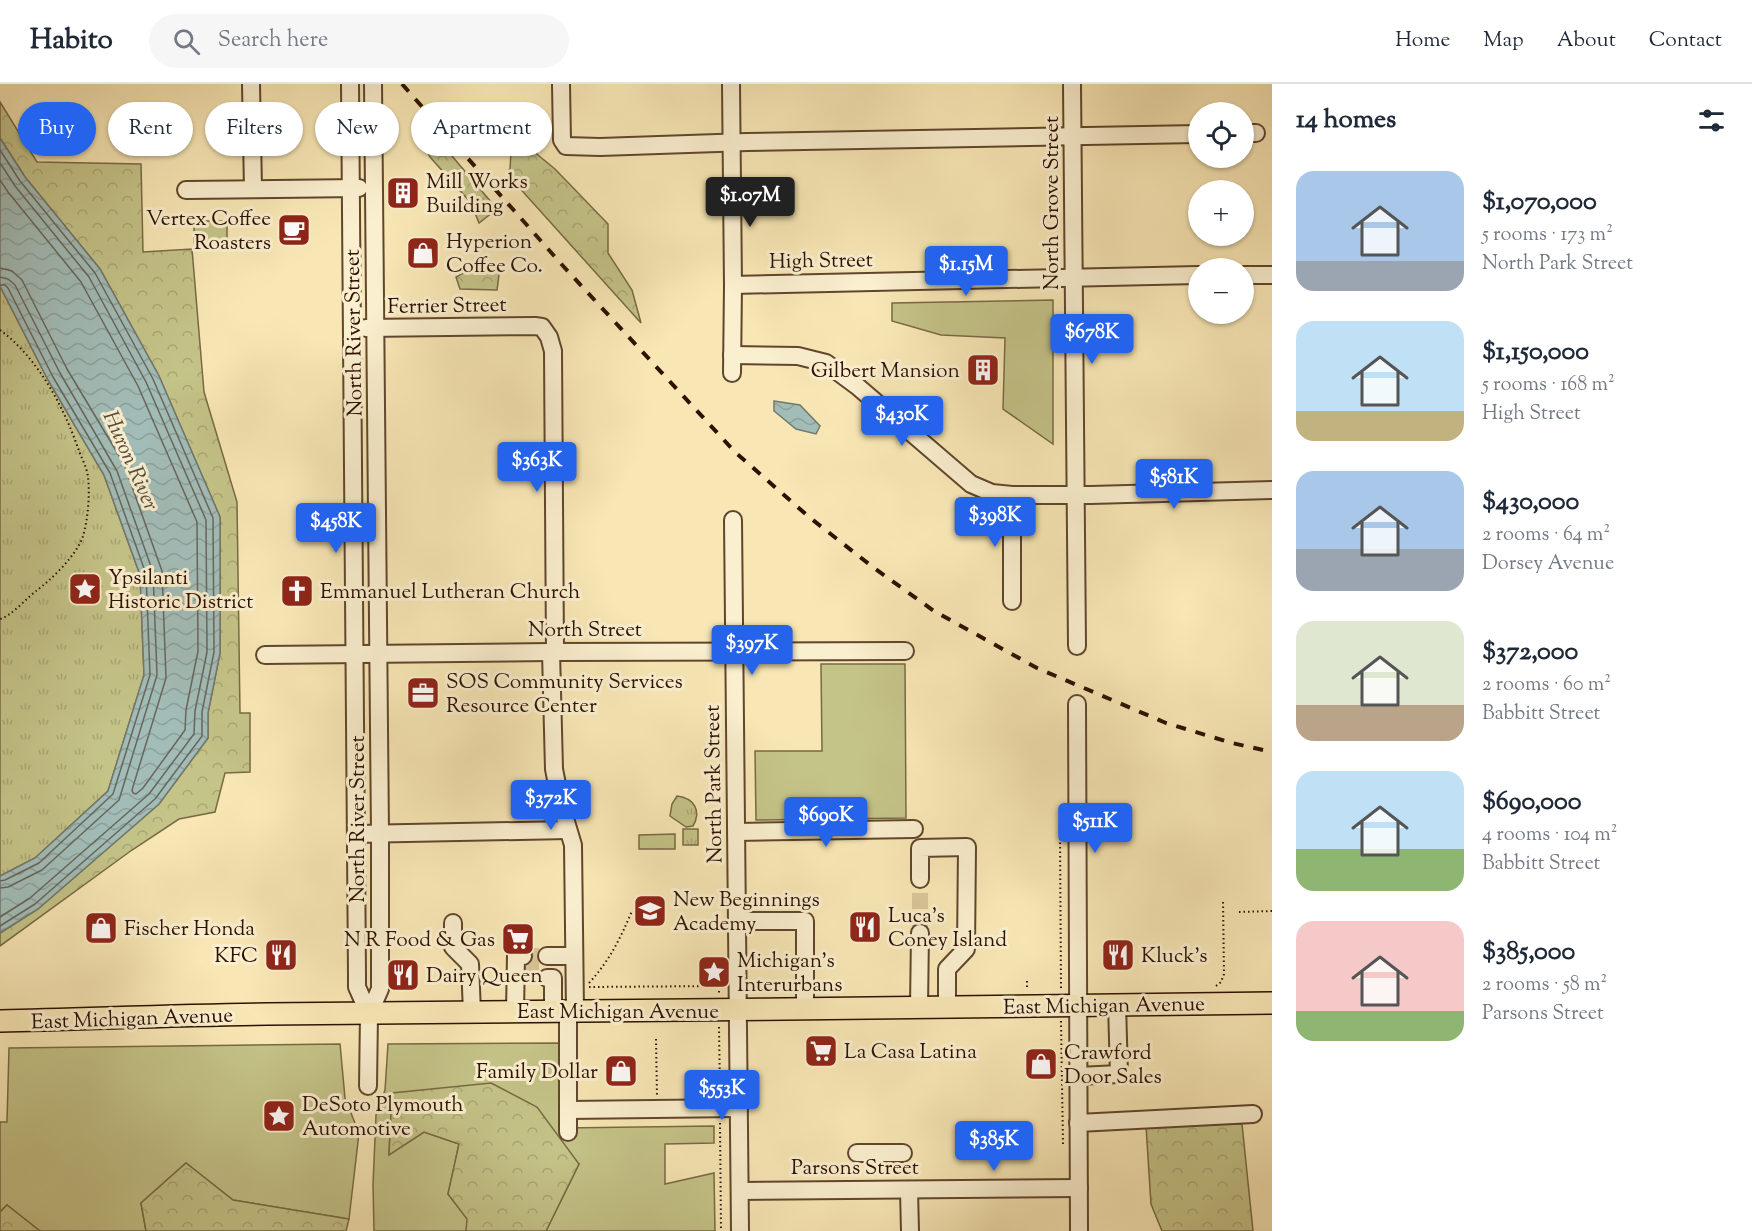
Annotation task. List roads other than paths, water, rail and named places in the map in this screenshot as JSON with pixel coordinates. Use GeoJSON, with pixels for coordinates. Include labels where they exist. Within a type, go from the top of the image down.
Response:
{"type":"FeatureCollection","features":[{"type":"Feature","properties":{"kind":"main road","name":"East Michigan Avenue"},"geometry":{"type":"LineString","coordinates":[[0,1021],[266,1014],[1272,1003]]}},
{"type":"Feature","properties":{"kind":"street"},"geometry":{"type":"LineString","coordinates":[[250,84],[253,189]]}},
{"type":"Feature","properties":{"kind":"street","name":"North River Street"},"geometry":{"type":"LineString","coordinates":[[373,84],[373,102]]}},
{"type":"Feature","properties":{"kind":"street"},"geometry":{"type":"LineString","coordinates":[[561,84],[562,141],[566,146],[1188,134]]}},
{"type":"Feature","properties":{"kind":"street"},"geometry":{"type":"LineString","coordinates":[[731,84],[732,373]]}},
{"type":"Feature","properties":{"kind":"street","name":"North Grove Street"},"geometry":{"type":"LineString","coordinates":[[1072,84],[1077,646]]}},
{"type":"Feature","properties":{"kind":"street"},"geometry":{"type":"LineString","coordinates":[[344,92],[366,102]]}},
{"type":"Feature","properties":{"kind":"street","name":"North River Street"},"geometry":{"type":"LineString","coordinates":[[344,92],[350,188],[357,987],[369,1014]]}},
{"type":"Feature","properties":{"kind":"street","name":"North River Street"},"geometry":{"type":"LineString","coordinates":[[369,1014],[380,989],[374,156]]}},
{"type":"Feature","properties":{"kind":"street"},"geometry":{"type":"LineString","coordinates":[[186,190],[374,188]]}},
{"type":"Feature","properties":{"kind":"street"},"geometry":{"type":"LineString","coordinates":[[1254,275],[1272,275]]}},
{"type":"Feature","properties":{"kind":"street","name":"High Street"},"geometry":{"type":"LineString","coordinates":[[733,285],[1188,276]]}},
{"type":"Feature","properties":{"kind":"street","name":"Ferrier Street"},"geometry":{"type":"LineString","coordinates":[[352,328],[542,327],[549,337],[553,351],[553,652]]}},
{"type":"Feature","properties":{"kind":"street"},"geometry":{"type":"LineString","coordinates":[[732,355],[798,356],[826,363],[857,386],[971,484],[992,494],[1076,495],[1272,490]]}},
{"type":"Feature","properties":{"kind":"street"},"geometry":{"type":"LineString","coordinates":[[353,494],[377,494]]}},
{"type":"Feature","properties":{"kind":"street"},"geometry":{"type":"LineString","coordinates":[[1011,495],[1012,601]]}},
{"type":"Feature","properties":{"kind":"street","name":"North Park Street"},"geometry":{"type":"LineString","coordinates":[[733,520],[740,1231]]}},
{"type":"Feature","properties":{"kind":"street","name":"North Street"},"geometry":{"type":"LineString","coordinates":[[265,655],[905,651]]}},
{"type":"Feature","properties":{"kind":"street"},"geometry":{"type":"LineString","coordinates":[[553,652],[554,769],[561,805],[573,845],[574,866],[574,956],[565,1011],[568,1132]]}},
{"type":"Feature","properties":{"kind":"street"},"geometry":{"type":"LineString","coordinates":[[1077,704],[1069,1005],[1078,1076],[1079,1231]]}},
{"type":"Feature","properties":{"kind":"street"},"geometry":{"type":"LineString","coordinates":[[736,832],[914,829]]}},
{"type":"Feature","properties":{"kind":"street"},"geometry":{"type":"LineString","coordinates":[[356,834],[568,830]]}},
{"type":"Feature","properties":{"kind":"street"},"geometry":{"type":"LineString","coordinates":[[920,879],[920,848],[967,847],[966,949],[947,969],[946,1007]]}},
{"type":"Feature","properties":{"kind":"street"},"geometry":{"type":"LineString","coordinates":[[738,921],[805,921],[805,1009]]}},
{"type":"Feature","properties":{"kind":"street"},"geometry":{"type":"LineString","coordinates":[[453,922],[453,947],[470,964],[472,1012]]}},
{"type":"Feature","properties":{"kind":"street"},"geometry":{"type":"LineString","coordinates":[[919,1007],[920,933]]}},
{"type":"Feature","properties":{"kind":"street"},"geometry":{"type":"LineString","coordinates":[[565,1011],[550,967],[574,956]]}},
{"type":"Feature","properties":{"kind":"street"},"geometry":{"type":"LineString","coordinates":[[919,969],[947,969]]}},
{"type":"Feature","properties":{"kind":"street"},"geometry":{"type":"LineString","coordinates":[[515,1012],[520,970]]}},
{"type":"Feature","properties":{"kind":"street"},"geometry":{"type":"LineString","coordinates":[[1078,1076],[1119,1074],[1117,1004]]}},
{"type":"Feature","properties":{"kind":"street"},"geometry":{"type":"LineString","coordinates":[[368,1086],[369,1014]]}},
{"type":"Feature","properties":{"kind":"street"},"geometry":{"type":"LineString","coordinates":[[568,1110],[739,1108]]}},
{"type":"Feature","properties":{"kind":"street"},"geometry":{"type":"LineString","coordinates":[[1078,1123],[1253,1114]]}},
{"type":"Feature","properties":{"kind":"street"},"geometry":{"type":"LineString","coordinates":[[858,1153],[903,1153]]}},
{"type":"Feature","properties":{"kind":"street","name":"Parsons Street"},"geometry":{"type":"LineString","coordinates":[[740,1191],[1079,1188]]}},
{"type":"Feature","properties":{"kind":"street"},"geometry":{"type":"LineString","coordinates":[[909,1190],[910,1231]]}},
{"type":"Feature","properties":{"kind":"water","name":"Huron River"},"geometry":{"type":"Polygon","coordinates":[[[0,138],[25,177],[100,269],[159,376],[220,517],[220,653],[208,713],[208,738],[159,804],[38,909],[0,933],[0,876],[35,858],[108,791],[144,675],[140,575],[104,475],[48,380],[0,286],[0,138]]]}},
{"type":"Feature","properties":{"kind":"water"},"geometry":{"type":"Polygon","coordinates":[[[774,401],[800,405],[820,426],[816,434],[796,429],[774,411],[774,401]]]}},
{"type":"Feature","properties":{"kind":"tunnel"},"geometry":{"type":"LineString","coordinates":[[920,879],[920,933]]}},
{"type":"Feature","properties":{"kind":"tunnel"},"geometry":{"type":"LineString","coordinates":[[523,956],[547,956]]}},
{"type":"Feature","properties":{"kind":"tunnel"},"geometry":{"type":"LineString","coordinates":[[523,968],[547,968]]}},
{"type":"Feature","properties":{"kind":"railway"},"geometry":{"type":"LineString","coordinates":[[402,84],[564,267],[735,452],[809,517],[874,568],[934,611],[1037,668],[1166,723],[1232,743],[1272,752]]}},
{"type":"Feature","properties":{"kind":"place","name":"Mill Works Building"},"geometry":{"type":"Point","coordinates":[403,193]}},
{"type":"Feature","properties":{"kind":"place","name":"Vertex Coffee Roasters"},"geometry":{"type":"Point","coordinates":[294,230]}},
{"type":"Feature","properties":{"kind":"place","name":"Hyperion Coffee Co."},"geometry":{"type":"Point","coordinates":[423,253]}},
{"type":"Feature","properties":{"kind":"place","name":"Gilbert Mansion"},"geometry":{"type":"Point","coordinates":[983,370]}},
{"type":"Feature","properties":{"kind":"place","name":"Ypsilanti Historic District"},"geometry":{"type":"Point","coordinates":[85,589]}},
{"type":"Feature","properties":{"kind":"place","name":"Emmanuel Lutheran Church"},"geometry":{"type":"Point","coordinates":[297,591]}},
{"type":"Feature","properties":{"kind":"place","name":"SOS Community Services Resource Center"},"geometry":{"type":"Point","coordinates":[423,693]}},
{"type":"Feature","properties":{"kind":"place","name":"New Beginnings Academy"},"geometry":{"type":"Point","coordinates":[650,911]}},
{"type":"Feature","properties":{"kind":"place","name":"Luca's Coney Island"},"geometry":{"type":"Point","coordinates":[865,927]}},
{"type":"Feature","properties":{"kind":"place","name":"Fischer Honda"},"geometry":{"type":"Point","coordinates":[101,928]}},
{"type":"Feature","properties":{"kind":"place","name":"N R Food & Gas"},"geometry":{"type":"Point","coordinates":[518,939]}},
{"type":"Feature","properties":{"kind":"place","name":"KFC"},"geometry":{"type":"Point","coordinates":[281,955]}},
{"type":"Feature","properties":{"kind":"place","name":"Kluck's"},"geometry":{"type":"Point","coordinates":[1118,955]}},
{"type":"Feature","properties":{"kind":"place","name":"Michigan’s Interurbans"},"geometry":{"type":"Point","coordinates":[714,972]}},
{"type":"Feature","properties":{"kind":"place","name":"Dairy Queen"},"geometry":{"type":"Point","coordinates":[403,975]}},
{"type":"Feature","properties":{"kind":"place","name":"La Casa Latina"},"geometry":{"type":"Point","coordinates":[821,1051]}},
{"type":"Feature","properties":{"kind":"place","name":"Crawford Door Sales"},"geometry":{"type":"Point","coordinates":[1041,1064]}},
{"type":"Feature","properties":{"kind":"place","name":"Family Dollar"},"geometry":{"type":"Point","coordinates":[621,1071]}},
{"type":"Feature","properties":{"kind":"place","name":"DeSoto Plymouth Automotive"},"geometry":{"type":"Point","coordinates":[279,1116]}}]}
